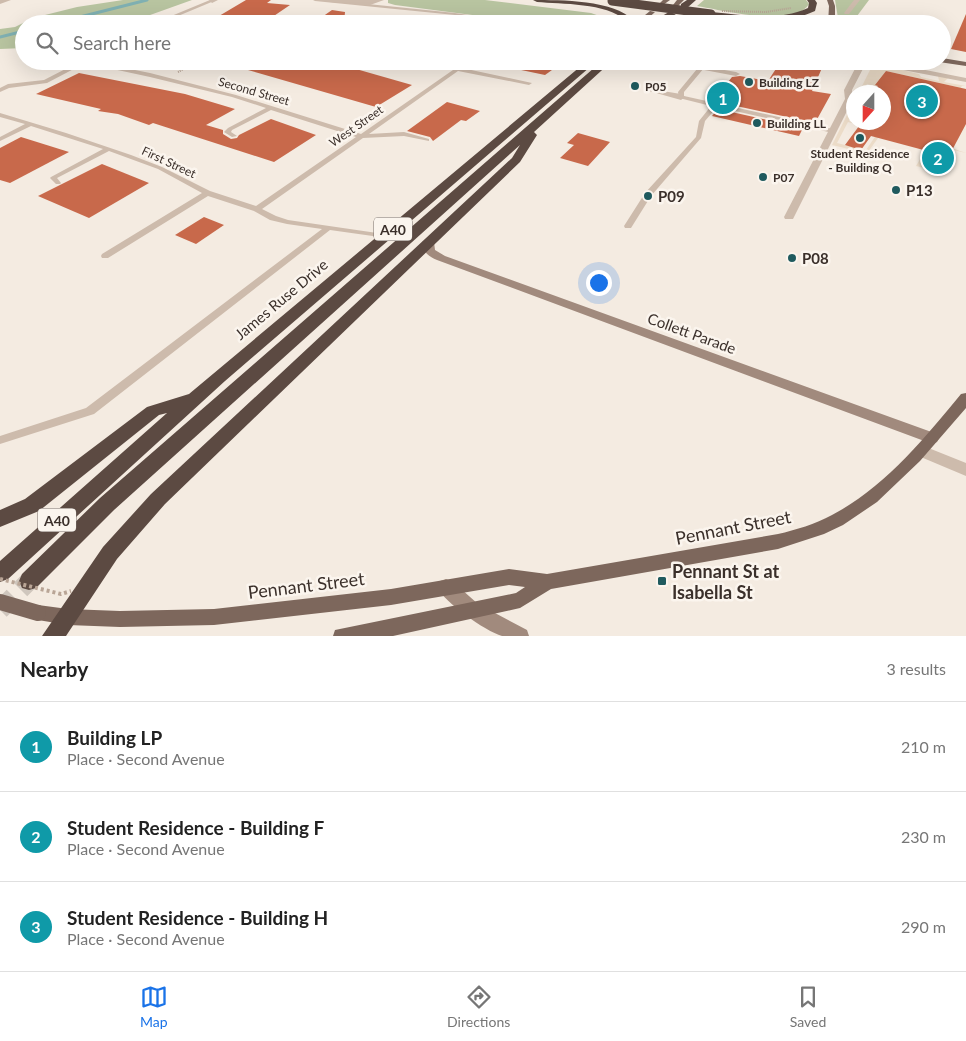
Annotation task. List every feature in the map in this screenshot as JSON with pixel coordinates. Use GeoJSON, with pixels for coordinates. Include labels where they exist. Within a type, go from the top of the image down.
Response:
{"type":"FeatureCollection","features":[{"type":"Feature","properties":{"kind":"highway"},"geometry":{"type":"LineString","coordinates":[[537,0],[610,8],[626,15]]}},
{"type":"Feature","properties":{"kind":"highway"},"geometry":{"type":"LineString","coordinates":[[573,0],[610,2],[703,15]]}},
{"type":"Feature","properties":{"kind":"highway"},"geometry":{"type":"LineString","coordinates":[[680,3],[692,0]]}},
{"type":"Feature","properties":{"kind":"highway"},"geometry":{"type":"LineString","coordinates":[[797,15],[812,9],[813,3],[811,0]]}},
{"type":"Feature","properties":{"kind":"highway","name":"James Ruse Drive"},"geometry":{"type":"LineString","coordinates":[[0,576],[114,468],[384,236],[582,70]]}},
{"type":"Feature","properties":{"kind":"highway","name":"A40"},"geometry":{"type":"LineString","coordinates":[[29,580],[114,497],[598,70]]}},
{"type":"Feature","properties":{"kind":"highway"},"geometry":{"type":"LineString","coordinates":[[53,636],[68,617],[110,553],[158,499],[516,160],[533,132],[532,129]]}},
{"type":"Feature","properties":{"kind":"highway"},"geometry":{"type":"LineString","coordinates":[[0,519],[32,505],[153,411],[195,398]]}},
{"type":"Feature","properties":{"kind":"main road"},"geometry":{"type":"LineString","coordinates":[[828,15],[832,6],[830,0]]}},
{"type":"Feature","properties":{"kind":"main road"},"geometry":{"type":"LineString","coordinates":[[648,15],[652,12]]}},
{"type":"Feature","properties":{"kind":"main road"},"geometry":{"type":"LineString","coordinates":[[951,56],[966,59]]}},
{"type":"Feature","properties":{"kind":"main road"},"geometry":{"type":"LineString","coordinates":[[951,62],[966,64]]}},
{"type":"Feature","properties":{"kind":"main road","name":"Pennant Street"},"geometry":{"type":"LineString","coordinates":[[0,602],[38,613],[68,617],[163,620],[214,617],[391,597],[509,577],[547,582],[776,543],[816,530],[855,509],[883,487],[921,451],[966,398]]}},
{"type":"Feature","properties":{"kind":"main road","name":"Pennant Street"},"geometry":{"type":"LineString","coordinates":[[342,636],[382,630],[520,600],[547,582]]}},
{"type":"Feature","properties":{"kind":"street"},"geometry":{"type":"LineString","coordinates":[[0,2],[8,0]]}},
{"type":"Feature","properties":{"kind":"street"},"geometry":{"type":"LineString","coordinates":[[330,0],[370,4],[381,0]]}},
{"type":"Feature","properties":{"kind":"street"},"geometry":{"type":"LineString","coordinates":[[847,13],[857,0]]}},
{"type":"Feature","properties":{"kind":"street"},"geometry":{"type":"LineString","coordinates":[[718,70],[736,74]]}},
{"type":"Feature","properties":{"kind":"street"},"geometry":{"type":"LineString","coordinates":[[789,217],[849,99],[848,90],[859,70]]}},
{"type":"Feature","properties":{"kind":"street"},"geometry":{"type":"LineString","coordinates":[[912,70],[966,80]]}},
{"type":"Feature","properties":{"kind":"street"},"geometry":{"type":"LineString","coordinates":[[653,91],[681,97]]}},
{"type":"Feature","properties":{"kind":"street"},"geometry":{"type":"LineString","coordinates":[[428,242],[428,249],[431,254],[441,258]]}},
{"type":"Feature","properties":{"kind":"street"},"geometry":{"type":"LineString","coordinates":[[409,260],[424,255],[441,258]]}},
{"type":"Feature","properties":{"kind":"street","name":"Collett Parade"},"geometry":{"type":"LineString","coordinates":[[441,258],[932,438]]}},
{"type":"Feature","properties":{"kind":"street"},"geometry":{"type":"LineString","coordinates":[[921,451],[966,470]]}},
{"type":"Feature","properties":{"kind":"street"},"geometry":{"type":"LineString","coordinates":[[446,587],[472,610],[520,636]]}},
{"type":"Feature","properties":{"kind":"lane"},"geometry":{"type":"LineString","coordinates":[[315,0],[462,15]]}},
{"type":"Feature","properties":{"kind":"lane"},"geometry":{"type":"LineString","coordinates":[[177,15],[213,1]]}},
{"type":"Feature","properties":{"kind":"lane"},"geometry":{"type":"LineString","coordinates":[[0,90],[8,86],[45,82],[67,70]]}},
{"type":"Feature","properties":{"kind":"lane","name":"Second Street"},"geometry":{"type":"LineString","coordinates":[[121,70],[164,79],[272,107],[361,136]]}},
{"type":"Feature","properties":{"kind":"lane"},"geometry":{"type":"LineString","coordinates":[[457,70],[529,83]]}},
{"type":"Feature","properties":{"kind":"lane","name":"West Street"},"geometry":{"type":"LineString","coordinates":[[257,209],[457,70]]}},
{"type":"Feature","properties":{"kind":"lane"},"geometry":{"type":"LineString","coordinates":[[700,70],[681,92],[681,97],[833,131]]}},
{"type":"Feature","properties":{"kind":"lane"},"geometry":{"type":"LineString","coordinates":[[628,226],[648,195],[699,137],[702,121],[715,105]]}},
{"type":"Feature","properties":{"kind":"lane"},"geometry":{"type":"LineString","coordinates":[[234,136],[227,132],[230,128],[272,107]]}},
{"type":"Feature","properties":{"kind":"lane","name":"First Street"},"geometry":{"type":"LineString","coordinates":[[0,115],[109,149],[160,168],[207,193],[257,209],[273,218],[287,222],[384,236]]}},
{"type":"Feature","properties":{"kind":"lane"},"geometry":{"type":"LineString","coordinates":[[0,139],[30,124]]}},
{"type":"Feature","properties":{"kind":"lane"},"geometry":{"type":"LineString","coordinates":[[361,136],[404,134],[427,140]]}},
{"type":"Feature","properties":{"kind":"lane"},"geometry":{"type":"LineString","coordinates":[[58,183],[53,178],[109,149]]}},
{"type":"Feature","properties":{"kind":"lane"},"geometry":{"type":"LineString","coordinates":[[105,256],[207,193]]}},
{"type":"Feature","properties":{"kind":"lane"},"geometry":{"type":"LineString","coordinates":[[0,440],[90,411],[328,228]]}},
{"type":"Feature","properties":{"kind":"path"},"geometry":{"type":"LineString","coordinates":[[164,79],[182,70]]}},
{"type":"Feature","properties":{"kind":"path"},"geometry":{"type":"LineString","coordinates":[[0,576],[61,594],[71,591]]}},
{"type":"Feature","properties":{"kind":"green space"},"geometry":{"type":"Polygon","coordinates":[[[123,0],[192,0],[150,15],[45,15],[77,7],[123,0]]]}},
{"type":"Feature","properties":{"kind":"green space"},"geometry":{"type":"Polygon","coordinates":[[[388,0],[485,0],[597,15],[472,15],[388,3],[388,0]]]}},
{"type":"Feature","properties":{"kind":"green space"},"geometry":{"type":"Polygon","coordinates":[[[704,0],[806,0],[809,4],[801,11],[789,15],[748,15],[697,6],[704,0]]]}},
{"type":"Feature","properties":{"kind":"green space"},"geometry":{"type":"Polygon","coordinates":[[[835,0],[869,0],[858,15],[838,15],[835,0]]]}},
{"type":"Feature","properties":{"kind":"green space"},"geometry":{"type":"Polygon","coordinates":[[[15,27],[15,48],[0,49],[0,29],[15,27]]]}},
{"type":"Feature","properties":{"kind":"shaded area"},"geometry":{"type":"Polygon","coordinates":[[[870,70],[902,70],[939,81],[938,76],[948,78],[944,82],[966,86],[962,86],[958,92],[957,126],[966,130],[956,127],[946,146],[966,153],[932,145],[921,164],[933,168],[932,170],[916,166],[929,144],[883,131],[868,152],[832,145],[846,117],[846,126],[837,143],[866,150],[879,131],[876,130],[891,130],[891,99],[896,92],[891,91],[891,85],[862,85],[870,70]],[[886,71],[883,75],[954,92],[957,87],[886,71]]]}},
{"type":"Feature","properties":{"kind":"building"},"geometry":{"type":"Polygon","coordinates":[[[246,0],[271,0],[267,3],[290,5],[275,15],[221,15],[246,0]]]}},
{"type":"Feature","properties":{"kind":"building"},"geometry":{"type":"Polygon","coordinates":[[[332,10],[345,12],[345,15],[325,15],[332,10]]]}},
{"type":"Feature","properties":{"kind":"building"},"geometry":{"type":"Polygon","coordinates":[[[966,14],[966,52],[951,49],[966,14]]]}},
{"type":"Feature","properties":{"kind":"building"},"geometry":{"type":"Polygon","coordinates":[[[248,70],[360,70],[412,85],[376,107],[248,70]]]}},
{"type":"Feature","properties":{"kind":"building"},"geometry":{"type":"Polygon","coordinates":[[[521,70],[552,70],[545,75],[521,70]]]}},
{"type":"Feature","properties":{"kind":"building"},"geometry":{"type":"Polygon","coordinates":[[[775,70],[821,70],[812,91],[831,94],[815,123],[713,101],[732,77],[740,76],[768,81],[775,70]]]}},
{"type":"Feature","properties":{"kind":"building"},"geometry":{"type":"Polygon","coordinates":[[[886,71],[966,89],[966,124],[941,171],[923,166],[931,152],[871,136],[861,150],[845,145],[856,130],[891,130],[891,85],[875,85],[886,71]]]}},
{"type":"Feature","properties":{"kind":"building"},"geometry":{"type":"Polygon","coordinates":[[[79,73],[185,94],[235,109],[206,125],[223,130],[223,134],[231,139],[237,138],[239,135],[271,119],[316,135],[274,162],[153,123],[149,125],[118,114],[98,111],[101,109],[36,94],[79,73]]]}},
{"type":"Feature","properties":{"kind":"building"},"geometry":{"type":"Polygon","coordinates":[[[447,102],[480,111],[466,121],[461,120],[433,141],[430,137],[407,131],[447,102]]]}},
{"type":"Feature","properties":{"kind":"building","name":"Building LL"},"geometry":{"type":"Polygon","coordinates":[[[718,109],[803,128],[799,136],[712,116],[718,109]]]}},
{"type":"Feature","properties":{"kind":"building"},"geometry":{"type":"Polygon","coordinates":[[[578,133],[610,142],[588,166],[560,158],[574,145],[567,143],[578,133]]]}},
{"type":"Feature","properties":{"kind":"building"},"geometry":{"type":"Polygon","coordinates":[[[21,137],[69,152],[10,183],[0,180],[0,148],[21,137]]]}},
{"type":"Feature","properties":{"kind":"building"},"geometry":{"type":"Polygon","coordinates":[[[102,164],[149,183],[89,218],[38,196],[102,164]]]}},
{"type":"Feature","properties":{"kind":"building"},"geometry":{"type":"Polygon","coordinates":[[[204,217],[224,225],[196,244],[175,235],[204,217]]]}},
{"type":"Feature","properties":{"kind":"waterway"},"geometry":{"type":"LineString","coordinates":[[88,15],[147,0]]}},
{"type":"Feature","properties":{"kind":"waterway"},"geometry":{"type":"LineString","coordinates":[[0,37],[15,33]]}},
{"type":"Feature","properties":{"kind":"tunnel"},"geometry":{"type":"LineString","coordinates":[[0,610],[29,581]]}},
{"type":"Feature","properties":{"kind":"place","name":"Building LZ"},"geometry":{"type":"Point","coordinates":[749,82]}},
{"type":"Feature","properties":{"kind":"place","name":"P05"},"geometry":{"type":"Point","coordinates":[635,86]}},
{"type":"Feature","properties":{"kind":"place","name":"Building LP"},"geometry":{"type":"Point","coordinates":[723,98]}},
{"type":"Feature","properties":{"kind":"place","name":"Student Residence - Building H"},"geometry":{"type":"Point","coordinates":[922,101]}},
{"type":"Feature","properties":{"kind":"place","name":"Building LL"},"geometry":{"type":"Point","coordinates":[757,123]}},
{"type":"Feature","properties":{"kind":"place","name":"Student Residence - Building Q"},"geometry":{"type":"Point","coordinates":[860,138]}},
{"type":"Feature","properties":{"kind":"place","name":"Student Residence - Building F"},"geometry":{"type":"Point","coordinates":[938,158]}},
{"type":"Feature","properties":{"kind":"place","name":"P07"},"geometry":{"type":"Point","coordinates":[763,177]}},
{"type":"Feature","properties":{"kind":"place","name":"P13"},"geometry":{"type":"Point","coordinates":[896,190]}},
{"type":"Feature","properties":{"kind":"place","name":"P09"},"geometry":{"type":"Point","coordinates":[648,196]}},
{"type":"Feature","properties":{"kind":"place","name":"P08"},"geometry":{"type":"Point","coordinates":[792,258]}},
{"type":"Feature","properties":{"kind":"place","name":"Pennant St at Isabella St"},"geometry":{"type":"Point","coordinates":[662,581]}}]}
